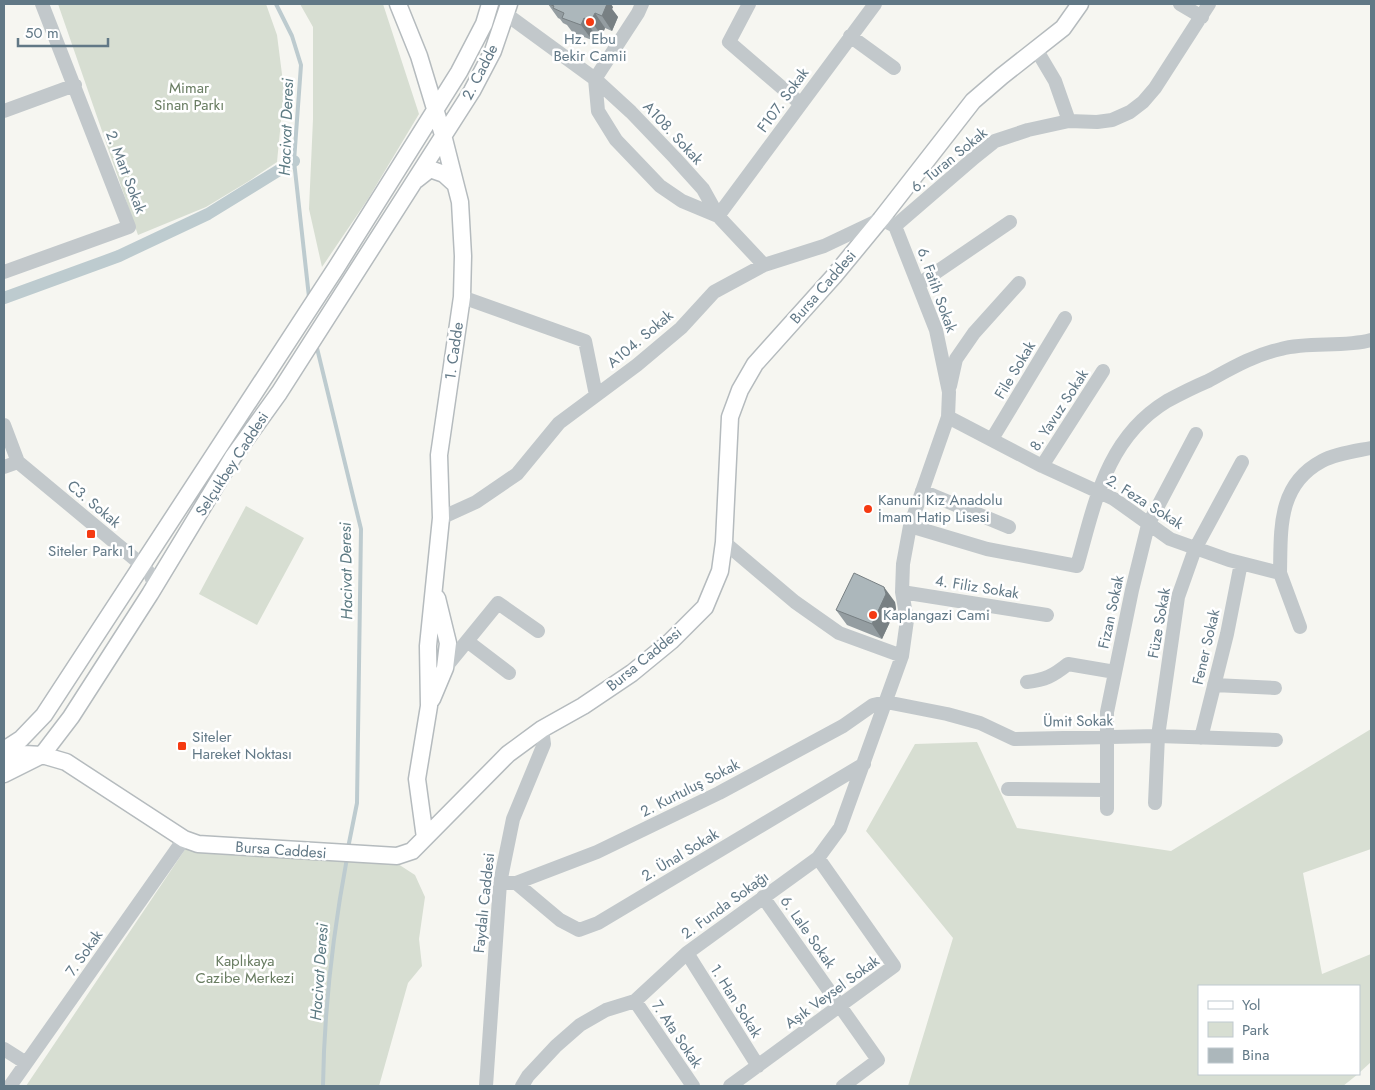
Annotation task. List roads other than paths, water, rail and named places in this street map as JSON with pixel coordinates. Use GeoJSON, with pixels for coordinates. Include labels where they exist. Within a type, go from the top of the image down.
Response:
{"type":"FeatureCollection","features":[{"type":"Feature","properties":{"kind":"main road","name":"1. Cadde"},"geometry":{"type":"LineString","coordinates":[[398,4],[419,56],[443,135],[460,202],[463,256],[462,297],[439,455],[440,518],[428,646],[429,706]]}},
{"type":"Feature","properties":{"kind":"main road","name":"2. Cadde"},"geometry":{"type":"LineString","coordinates":[[436,110],[459,72],[484,24],[490,4]]}},
{"type":"Feature","properties":{"kind":"main road","name":"Bursa Caddesi"},"geometry":{"type":"LineString","coordinates":[[4,757],[24,754],[42,755],[66,762],[184,839],[198,844],[302,852],[398,856],[412,851],[508,754],[542,729],[583,706],[632,673],[671,641],[705,607],[720,571],[724,542],[730,418],[740,390],[755,364],[834,276],[888,222],[973,100],[1063,28],[1074,6]]}},
{"type":"Feature","properties":{"kind":"main road","name":"2. Cadde"},"geometry":{"type":"LineString","coordinates":[[443,135],[472,92],[493,51],[507,9]]}},
{"type":"Feature","properties":{"kind":"main road"},"geometry":{"type":"LineString","coordinates":[[419,56],[436,79],[442,82],[450,80],[459,72]]}},
{"type":"Feature","properties":{"kind":"main road","name":"Selçukbey Caddesi"},"geometry":{"type":"LineString","coordinates":[[4,750],[31,730],[44,714],[336,268],[436,110]]}},
{"type":"Feature","properties":{"kind":"main road","name":"Selçukbey Caddesi"},"geometry":{"type":"LineString","coordinates":[[4,774],[42,755],[70,717],[154,586],[233,457],[279,392],[443,135]]}},
{"type":"Feature","properties":{"kind":"main road"},"geometry":{"type":"LineString","coordinates":[[410,187],[430,169],[444,174],[455,184]]}},
{"type":"Feature","properties":{"kind":"main road"},"geometry":{"type":"LineString","coordinates":[[221,442],[233,457]]}},
{"type":"Feature","properties":{"kind":"main road"},"geometry":{"type":"LineString","coordinates":[[425,838],[417,779],[429,706],[445,668],[448,643],[434,586]]}},
{"type":"Feature","properties":{"kind":"main road"},"geometry":{"type":"LineString","coordinates":[[31,730],[33,745],[42,755]]}},
{"type":"Feature","properties":{"kind":"street","name":"2. Mart Sokak"},"geometry":{"type":"LineString","coordinates":[[4,272],[129,227],[42,4]]}},
{"type":"Feature","properties":{"kind":"street"},"geometry":{"type":"LineString","coordinates":[[595,79],[642,4]]}},
{"type":"Feature","properties":{"kind":"street"},"geometry":{"type":"LineString","coordinates":[[748,4],[729,42],[801,104]]}},
{"type":"Feature","properties":{"kind":"street","name":"F107. Sokak"},"geometry":{"type":"LineString","coordinates":[[718,216],[875,4]]}},
{"type":"Feature","properties":{"kind":"street"},"geometry":{"type":"LineString","coordinates":[[1180,4],[1202,17]]}},
{"type":"Feature","properties":{"kind":"street","name":"6. Turan Sokak"},"geometry":{"type":"LineString","coordinates":[[888,222],[995,142],[1028,130],[1069,121],[1097,122],[1112,120],[1130,112],[1144,102],[1155,88],[1209,4]]}},
{"type":"Feature","properties":{"kind":"street","name":"A108. Sokak"},"geometry":{"type":"LineString","coordinates":[[507,9],[595,79],[631,112],[703,190],[718,216],[764,265]]}},
{"type":"Feature","properties":{"kind":"street"},"geometry":{"type":"LineString","coordinates":[[850,36],[894,68]]}},
{"type":"Feature","properties":{"kind":"street"},"geometry":{"type":"LineString","coordinates":[[1036,49],[1055,81],[1069,121]]}},
{"type":"Feature","properties":{"kind":"street","name":"A108. Sokak"},"geometry":{"type":"LineString","coordinates":[[595,79],[598,111],[616,140],[641,168],[660,186],[682,201],[718,216]]}},
{"type":"Feature","properties":{"kind":"street"},"geometry":{"type":"LineString","coordinates":[[4,111],[75,85]]}},
{"type":"Feature","properties":{"kind":"street","name":"A104. Sokak"},"geometry":{"type":"LineString","coordinates":[[440,518],[476,502],[517,474],[559,423],[637,365],[680,328],[714,292],[764,265],[824,246],[888,222]]}},
{"type":"Feature","properties":{"kind":"street","name":"6. Fatih Sokak"},"geometry":{"type":"LineString","coordinates":[[886,702],[902,656],[907,620],[902,592],[903,564],[910,526],[948,417],[949,392],[936,330],[919,284],[888,222]]}},
{"type":"Feature","properties":{"kind":"street"},"geometry":{"type":"LineString","coordinates":[[919,284],[1010,222]]}},
{"type":"Feature","properties":{"kind":"street"},"geometry":{"type":"LineString","coordinates":[[949,392],[956,359],[974,333],[1020,283]]}},
{"type":"Feature","properties":{"kind":"street"},"geometry":{"type":"LineString","coordinates":[[462,297],[585,341],[596,395]]}},
{"type":"Feature","properties":{"kind":"street","name":"File Sokak"},"geometry":{"type":"LineString","coordinates":[[992,439],[1065,318]]}},
{"type":"Feature","properties":{"kind":"street"},"geometry":{"type":"LineString","coordinates":[[910,526],[987,549],[1077,566],[1098,491],[1107,469],[1130,432],[1167,402],[1251,358],[1282,348],[1371,340]]}},
{"type":"Feature","properties":{"kind":"street","name":"8. Yavuz Sokak"},"geometry":{"type":"LineString","coordinates":[[1042,466],[1103,371]]}},
{"type":"Feature","properties":{"kind":"street","name":"2. Feza Sokak"},"geometry":{"type":"LineString","coordinates":[[948,417],[1042,466],[1114,499],[1170,539],[1194,549],[1280,573]]}},
{"type":"Feature","properties":{"kind":"street"},"geometry":{"type":"LineString","coordinates":[[4,425],[18,462],[4,467]]}},
{"type":"Feature","properties":{"kind":"street","name":"Fizan Sokak"},"geometry":{"type":"LineString","coordinates":[[1107,809],[1107,712],[1132,590],[1148,525],[1196,434]]}},
{"type":"Feature","properties":{"kind":"street"},"geometry":{"type":"LineString","coordinates":[[1300,627],[1280,573],[1282,520],[1290,493],[1305,472],[1323,460],[1371,448]]}},
{"type":"Feature","properties":{"kind":"street","name":"C3. Sokak"},"geometry":{"type":"LineString","coordinates":[[18,462],[142,564],[150,574],[154,586]]}},
{"type":"Feature","properties":{"kind":"street","name":"Füze Sokak"},"geometry":{"type":"LineString","coordinates":[[1155,802],[1158,736],[1178,597],[1194,549],[1242,462]]}},
{"type":"Feature","properties":{"kind":"street"},"geometry":{"type":"LineString","coordinates":[[922,491],[1009,527]]}},
{"type":"Feature","properties":{"kind":"street"},"geometry":{"type":"LineString","coordinates":[[724,542],[795,602],[838,634],[902,656]]}},
{"type":"Feature","properties":{"kind":"street","name":"Fener Sokak"},"geometry":{"type":"LineString","coordinates":[[1201,738],[1227,634],[1241,563]]}},
{"type":"Feature","properties":{"kind":"street","name":"4. Filiz Sokak"},"geometry":{"type":"LineString","coordinates":[[902,592],[1046,614]]}},
{"type":"Feature","properties":{"kind":"street"},"geometry":{"type":"LineString","coordinates":[[445,668],[498,603],[538,631]]}},
{"type":"Feature","properties":{"kind":"street"},"geometry":{"type":"LineString","coordinates":[[467,641],[509,673]]}},
{"type":"Feature","properties":{"kind":"street"},"geometry":{"type":"LineString","coordinates":[[1027,682],[1055,675],[1068,664],[1115,672]]}},
{"type":"Feature","properties":{"kind":"street"},"geometry":{"type":"LineString","coordinates":[[1214,685],[1275,688]]}},
{"type":"Feature","properties":{"kind":"street","name":"Ümit Sokak"},"geometry":{"type":"LineString","coordinates":[[886,702],[947,714],[980,723],[1014,739],[1158,736],[1276,740]]}},
{"type":"Feature","properties":{"kind":"street","name":"2. Funda Sokağı"},"geometry":{"type":"LineString","coordinates":[[527,1083],[556,1046],[580,1025],[606,1010],[635,1001],[687,953],[818,858],[840,828],[886,702]]}},
{"type":"Feature","properties":{"kind":"street","name":"2. Kurtuluş Sokak"},"geometry":{"type":"LineString","coordinates":[[500,884],[516,884],[597,852],[718,793],[843,726],[873,705],[886,702]]}},
{"type":"Feature","properties":{"kind":"street","name":"Faydalı Caddesi"},"geometry":{"type":"LineString","coordinates":[[486,1086],[500,884],[513,819],[544,744],[542,729]]}},
{"type":"Feature","properties":{"kind":"street","name":"2. Ünal Sokak"},"geometry":{"type":"LineString","coordinates":[[516,884],[560,920],[579,930],[598,923],[864,764]]}},
{"type":"Feature","properties":{"kind":"street"},"geometry":{"type":"LineString","coordinates":[[1008,789],[1106,790]]}},
{"type":"Feature","properties":{"kind":"street","name":"7. Sokak"},"geometry":{"type":"LineString","coordinates":[[10,1086],[184,839]]}},
{"type":"Feature","properties":{"kind":"street","name":"Aşık Veysel Sokak"},"geometry":{"type":"LineString","coordinates":[[730,1086],[894,966],[818,858]]}},
{"type":"Feature","properties":{"kind":"street","name":"6. Lale Sokak"},"geometry":{"type":"LineString","coordinates":[[763,897],[878,1060],[843,1086]]}},
{"type":"Feature","properties":{"kind":"street","name":"1. Han Sokak"},"geometry":{"type":"LineString","coordinates":[[687,953],[758,1066]]}},
{"type":"Feature","properties":{"kind":"street","name":"7. Ata Sokak"},"geometry":{"type":"LineString","coordinates":[[635,1001],[693,1086]]}},
{"type":"Feature","properties":{"kind":"street"},"geometry":{"type":"LineString","coordinates":[[4,1049],[26,1063]]}},
{"type":"Feature","properties":{"kind":"waterway","name":"Hacivat Deresi"},"geometry":{"type":"LineString","coordinates":[[276,4],[292,36],[301,65],[294,161],[309,297]]}},
{"type":"Feature","properties":{"kind":"waterway"},"geometry":{"type":"LineString","coordinates":[[4,298],[119,256],[208,214],[294,161]]}},
{"type":"Feature","properties":{"kind":"waterway","name":"Hacivat Deresi"},"geometry":{"type":"LineString","coordinates":[[316,344],[361,529],[357,803],[348,848]]}},
{"type":"Feature","properties":{"kind":"waterway","name":"Hacivat Deresi"},"geometry":{"type":"LineString","coordinates":[[323,1086],[330,972],[347,858]]}},
{"type":"Feature","properties":{"kind":"place","name":"Hz. Ebu Bekir Camii"},"geometry":{"type":"Point","coordinates":[590,22]}},
{"type":"Feature","properties":{"kind":"place","name":"Kanuni Kız Anadolu İmam Hatip Lisesi"},"geometry":{"type":"Point","coordinates":[868,509]}},
{"type":"Feature","properties":{"kind":"place","name":"Siteler Parkı 1"},"geometry":{"type":"Point","coordinates":[91,534]}},
{"type":"Feature","properties":{"kind":"place","name":"Kaplangazi Cami"},"geometry":{"type":"Point","coordinates":[873,615]}},
{"type":"Feature","properties":{"kind":"place","name":"Siteler Hareket Noktası"},"geometry":{"type":"Point","coordinates":[182,746]}},
{"type":"Feature","properties":{"kind":"park label","name":"Mimar Sinan Parkı"},"geometry":{"type":"Point","coordinates":[189,96]}},
{"type":"Feature","properties":{"kind":"park label","name":"Kaplıkaya Cazibe Merkezi"},"geometry":{"type":"Point","coordinates":[245,970]}}]}
